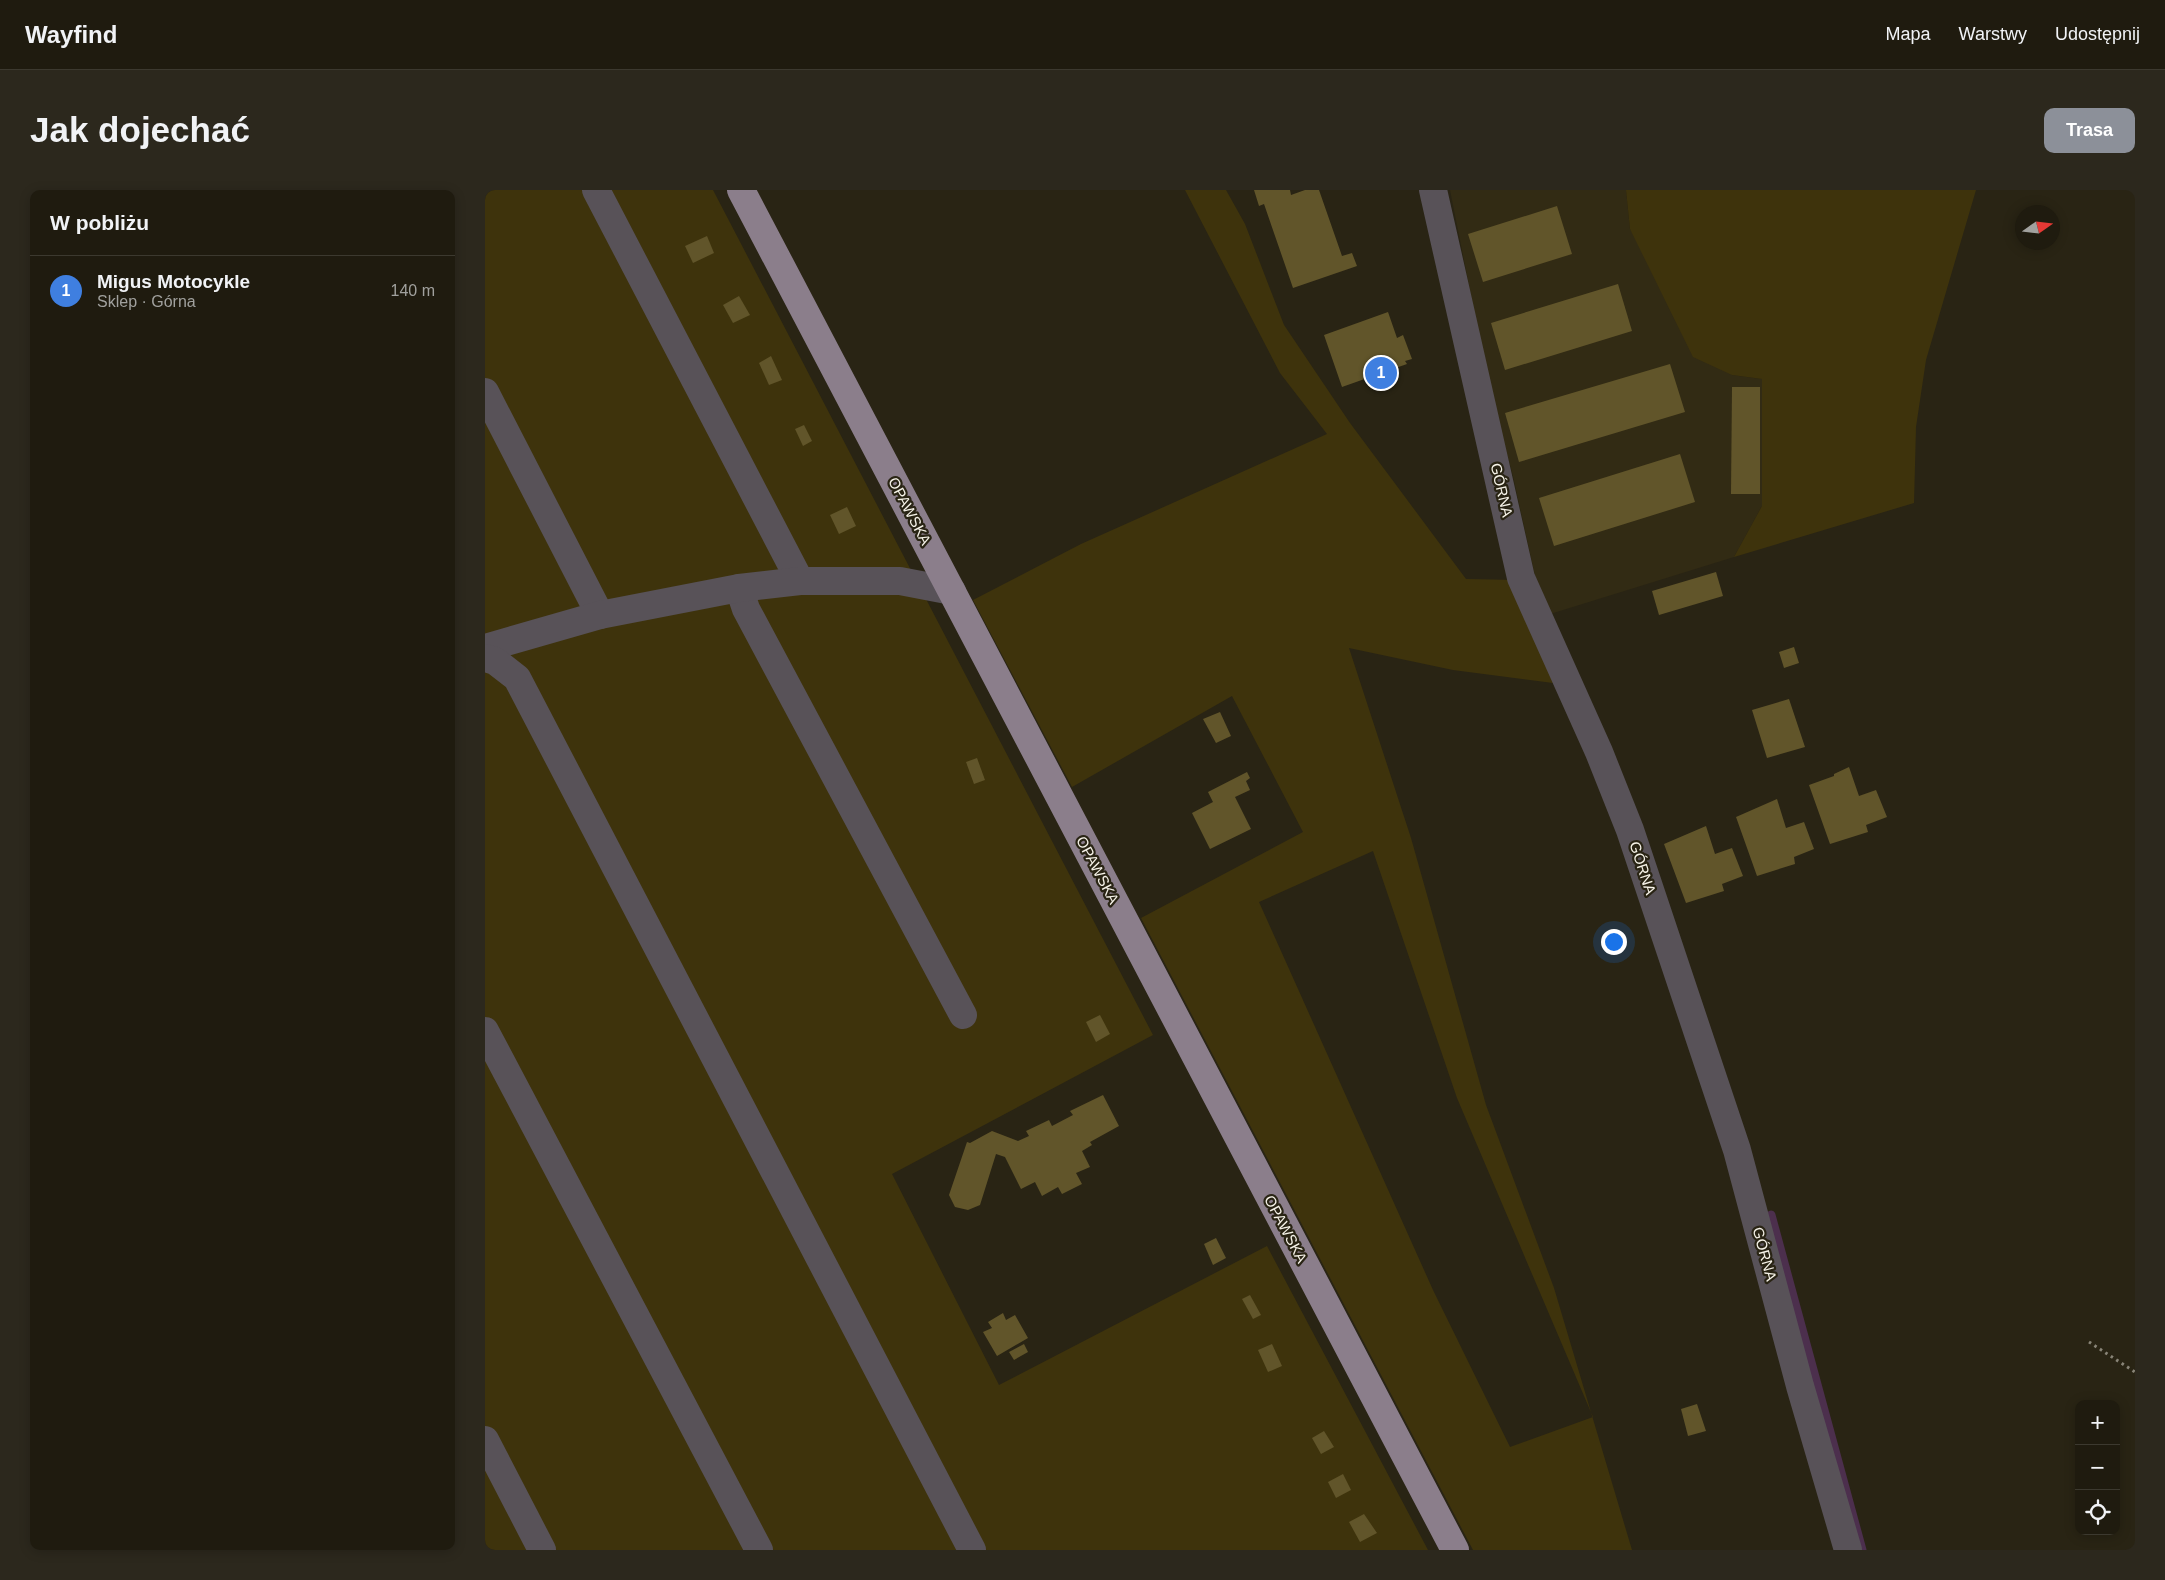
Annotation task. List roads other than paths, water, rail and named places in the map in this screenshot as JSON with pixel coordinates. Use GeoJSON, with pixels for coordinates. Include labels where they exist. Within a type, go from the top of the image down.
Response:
{"type":"FeatureCollection","features":[{"type":"Feature","properties":{"kind":"main road","name":"OPAWSKA"},"geometry":{"type":"LineString","coordinates":[[741,190],[1455,1550]]}},
{"type":"Feature","properties":{"kind":"street"},"geometry":{"type":"LineString","coordinates":[[596,190],[800,580]]}},
{"type":"Feature","properties":{"kind":"street","name":"GÓRNA"},"geometry":{"type":"LineString","coordinates":[[1433,190],[1521,578],[1599,752],[1630,830],[1737,1150],[1800,1386],[1848,1550]]}},
{"type":"Feature","properties":{"kind":"street"},"geometry":{"type":"LineString","coordinates":[[485,392],[600,615]]}},
{"type":"Feature","properties":{"kind":"street"},"geometry":{"type":"LineString","coordinates":[[951,591],[900,581],[800,580],[739,588],[600,615],[485,649],[495,661],[517,678],[972,1550]]}},
{"type":"Feature","properties":{"kind":"street"},"geometry":{"type":"LineString","coordinates":[[739,588],[746,609],[963,1015]]}},
{"type":"Feature","properties":{"kind":"street"},"geometry":{"type":"LineString","coordinates":[[485,1031],[759,1550]]}},
{"type":"Feature","properties":{"kind":"street"},"geometry":{"type":"LineString","coordinates":[[485,1440],[542,1550]]}},
{"type":"Feature","properties":{"kind":"waterway"},"geometry":{"type":"LineString","coordinates":[[1771,1215],[1862,1550]]}},
{"type":"Feature","properties":{"kind":"place","name":"Migus Motocykle"},"geometry":{"type":"Point","coordinates":[1381,373]}}]}
